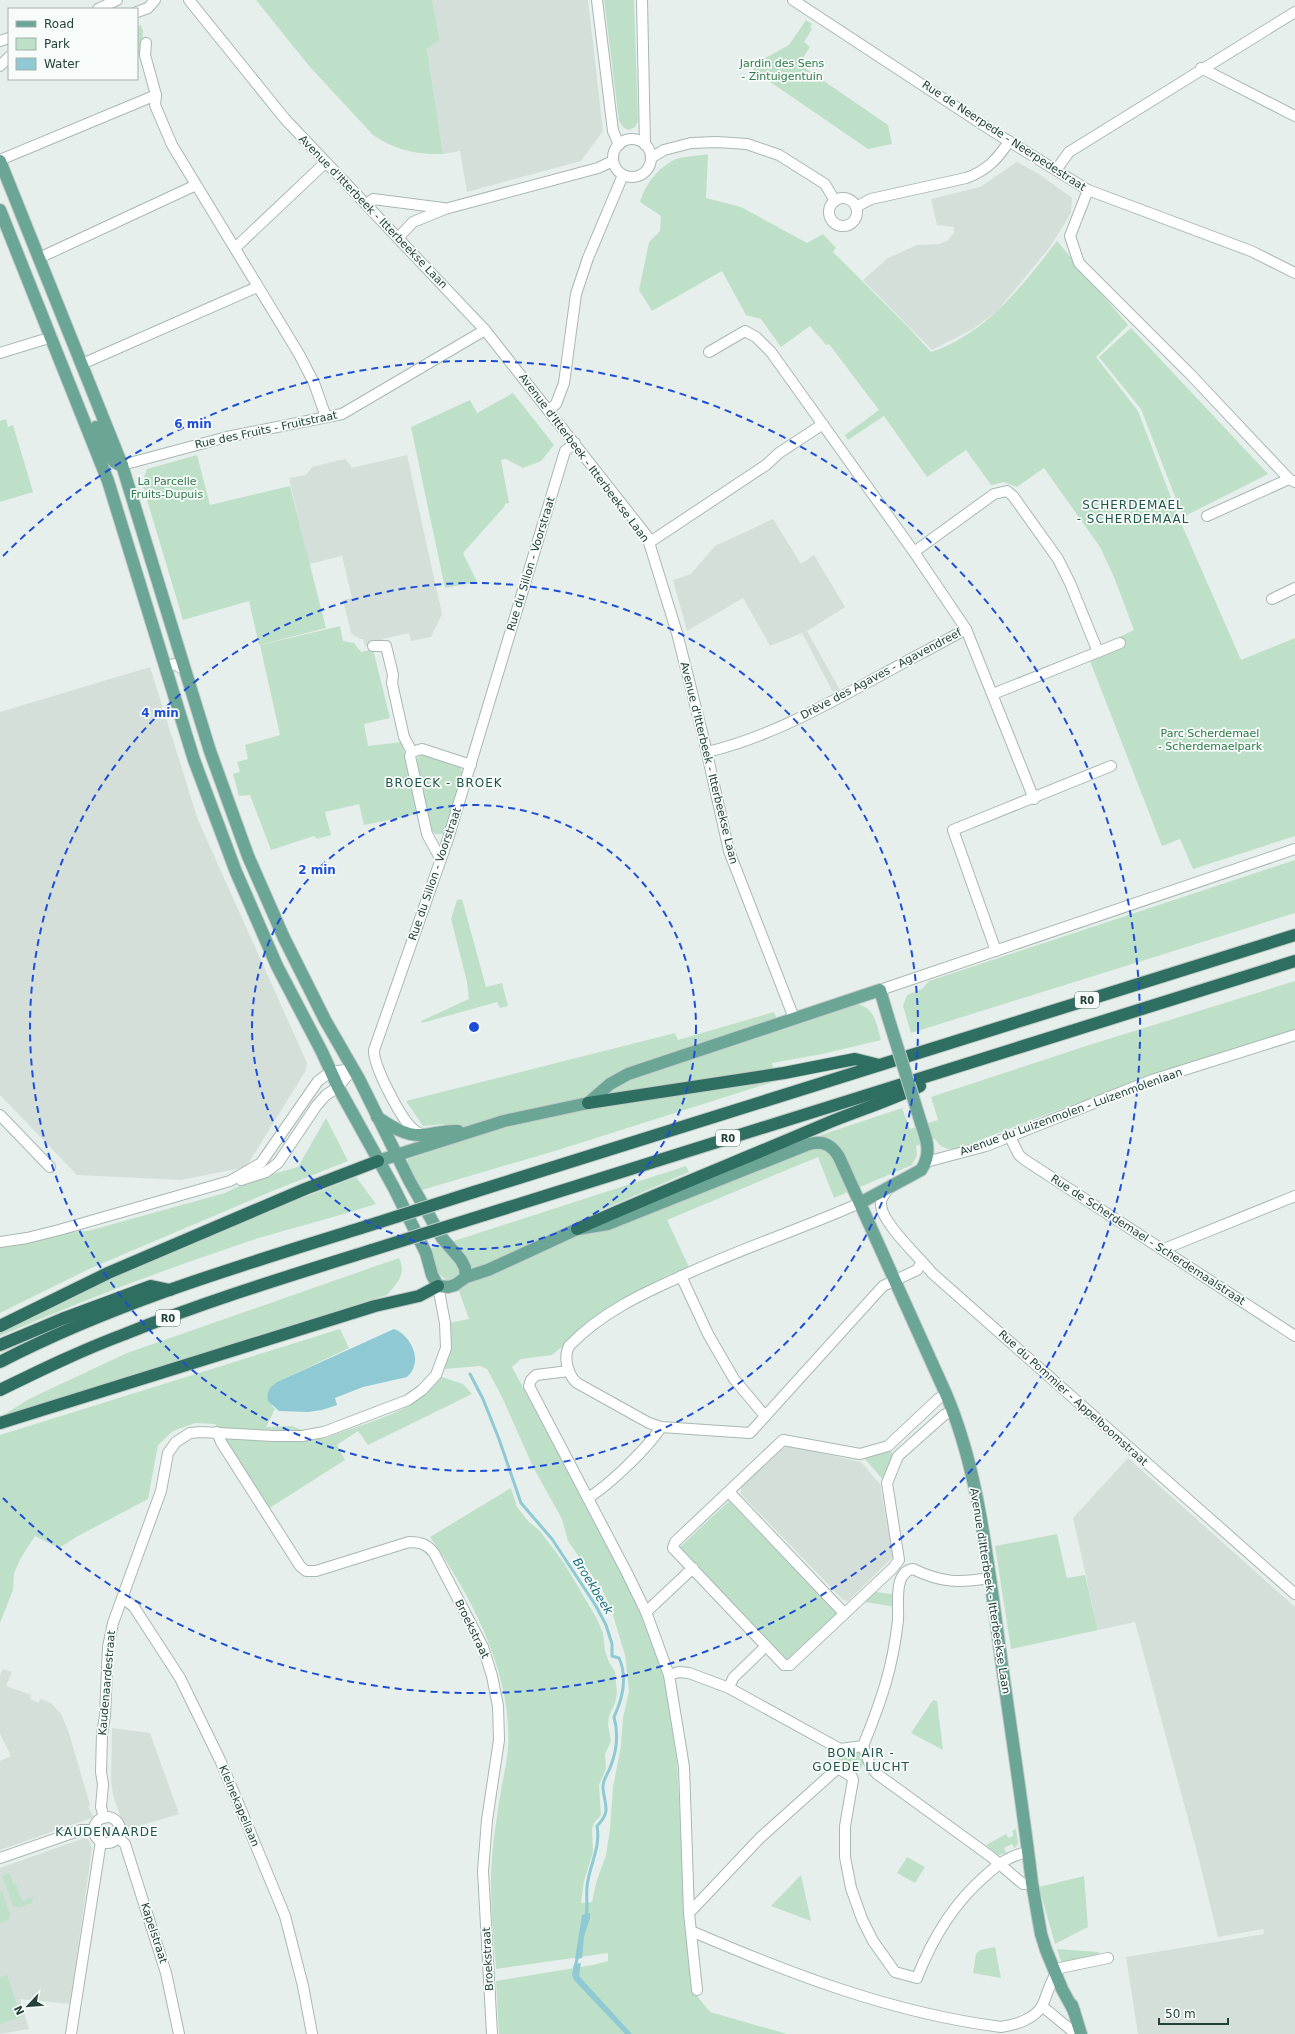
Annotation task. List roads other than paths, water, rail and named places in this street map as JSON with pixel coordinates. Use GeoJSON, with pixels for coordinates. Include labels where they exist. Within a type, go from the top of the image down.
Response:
{"type":"FeatureCollection","features":[{"type":"Feature","properties":{"kind":"highway","name":"R0"},"geometry":{"type":"LineString","coordinates":[[0,1362],[94,1320],[171,1290],[474,1192],[1295,935]]}},
{"type":"Feature","properties":{"kind":"highway","name":"R0"},"geometry":{"type":"LineString","coordinates":[[0,1390],[125,1333],[242,1291],[1295,961]]}},
{"type":"Feature","properties":{"kind":"highway"},"geometry":{"type":"LineString","coordinates":[[588,1103],[784,1073],[855,1059],[880,1065]]}},
{"type":"Feature","properties":{"kind":"highway"},"geometry":{"type":"LineString","coordinates":[[578,1229],[719,1168],[888,1101],[972,1062]]}},
{"type":"Feature","properties":{"kind":"highway"},"geometry":{"type":"LineString","coordinates":[[0,1326],[108,1273],[305,1189],[378,1162]]}},
{"type":"Feature","properties":{"kind":"highway"},"geometry":{"type":"LineString","coordinates":[[0,1345],[150,1286],[171,1290]]}},
{"type":"Feature","properties":{"kind":"highway"},"geometry":{"type":"LineString","coordinates":[[0,1424],[375,1306],[419,1296],[438,1286]]}},
{"type":"Feature","properties":{"kind":"highway"},"geometry":{"type":"LineString","coordinates":[[0,1399],[27,1377]]}},
{"type":"Feature","properties":{"kind":"main road"},"geometry":{"type":"LineString","coordinates":[[0,160],[122,465],[210,751],[248,856],[306,982],[353,1069],[396,1156],[442,1238],[461,1260],[465,1268],[466,1276]]}},
{"type":"Feature","properties":{"kind":"main road"},"geometry":{"type":"LineString","coordinates":[[0,210],[52,337],[110,486],[194,761],[236,872],[274,958],[322,1052],[330,1072],[378,1162],[394,1188],[426,1253],[432,1275],[438,1286],[448,1287],[455,1285],[466,1276],[488,1270],[578,1229]]}},
{"type":"Feature","properties":{"kind":"main road"},"geometry":{"type":"LineString","coordinates":[[63,365],[76,379],[110,458],[116,464],[122,465]]}},
{"type":"Feature","properties":{"kind":"main road"},"geometry":{"type":"LineString","coordinates":[[378,1162],[469,1131],[526,1116],[588,1103],[610,1084],[628,1074],[880,990],[927,1140],[928,1153],[926,1162],[921,1170],[914,1176],[890,1186],[860,1203]]}},
{"type":"Feature","properties":{"kind":"main road"},"geometry":{"type":"LineString","coordinates":[[377,1116],[395,1129],[407,1134],[422,1135],[450,1130],[469,1131]]}},
{"type":"Feature","properties":{"kind":"main road","name":"Avenue d'Itterbeek - Itterbeekse Laan"},"geometry":{"type":"LineString","coordinates":[[578,1229],[608,1224],[790,1151],[818,1142],[827,1144],[836,1152],[954,1411],[972,1478],[990,1578],[1032,1883],[1041,1926],[1046,1933],[1057,1970],[1068,1987],[1080,2031]]}},
{"type":"Feature","properties":{"kind":"street"},"geometry":{"type":"LineString","coordinates":[[100,8],[117,0]]}},
{"type":"Feature","properties":{"kind":"street"},"geometry":{"type":"LineString","coordinates":[[138,12],[148,8],[155,0]]}},
{"type":"Feature","properties":{"kind":"street","name":"Avenue d'Itterbeek - Itterbeekse Laan"},"geometry":{"type":"LineString","coordinates":[[189,0],[270,102],[485,330],[575,443],[650,542],[677,633],[707,752],[729,851],[794,1018]]}},
{"type":"Feature","properties":{"kind":"street"},"geometry":{"type":"LineString","coordinates":[[597,0],[613,131],[619,144]]}},
{"type":"Feature","properties":{"kind":"street"},"geometry":{"type":"LineString","coordinates":[[642,0],[645,145],[651,158]]}},
{"type":"Feature","properties":{"kind":"street","name":"Rue de Neerpede - Neerpedestraat"},"geometry":{"type":"LineString","coordinates":[[793,0],[1009,141],[1088,190],[1251,252],[1295,273]]}},
{"type":"Feature","properties":{"kind":"street"},"geometry":{"type":"LineString","coordinates":[[1056,170],[1069,152],[1201,68],[1295,12]]}},
{"type":"Feature","properties":{"kind":"street"},"geometry":{"type":"LineString","coordinates":[[146,42],[145,55],[156,95],[155,105],[172,145],[299,354],[314,383],[326,417]]}},
{"type":"Feature","properties":{"kind":"street"},"geometry":{"type":"LineString","coordinates":[[0,66],[8,58]]}},
{"type":"Feature","properties":{"kind":"street"},"geometry":{"type":"LineString","coordinates":[[1201,68],[1295,116]]}},
{"type":"Feature","properties":{"kind":"street"},"geometry":{"type":"LineString","coordinates":[[0,160],[156,95]]}},
{"type":"Feature","properties":{"kind":"street"},"geometry":{"type":"LineString","coordinates":[[645,145],[638,141],[631,140],[619,144],[613,155],[613,160],[618,172],[623,175],[635,177],[641,175],[648,167],[651,158],[664,150],[691,144],[717,142],[748,144],[779,154],[825,184],[835,201]]}},
{"type":"Feature","properties":{"kind":"street"},"geometry":{"type":"LineString","coordinates":[[856,207],[871,199],[978,174],[992,164],[1009,141]]}},
{"type":"Feature","properties":{"kind":"street"},"geometry":{"type":"LineString","coordinates":[[398,238],[412,222],[445,209],[598,168],[613,160]]}},
{"type":"Feature","properties":{"kind":"street"},"geometry":{"type":"LineString","coordinates":[[235,248],[326,162]]}},
{"type":"Feature","properties":{"kind":"street"},"geometry":{"type":"LineString","coordinates":[[549,410],[556,404],[564,383],[576,294],[588,258],[623,175]]}},
{"type":"Feature","properties":{"kind":"street"},"geometry":{"type":"LineString","coordinates":[[39,258],[196,185]]}},
{"type":"Feature","properties":{"kind":"street"},"geometry":{"type":"LineString","coordinates":[[1088,190],[1070,236],[1079,263],[1192,376],[1292,481],[1207,516]]}},
{"type":"Feature","properties":{"kind":"street"},"geometry":{"type":"LineString","coordinates":[[367,204],[372,199],[445,209]]}},
{"type":"Feature","properties":{"kind":"street"},"geometry":{"type":"LineString","coordinates":[[847,199],[856,207],[857,215],[853,222],[846,226],[838,225],[832,221],[829,214],[830,206],[835,201],[847,199]]}},
{"type":"Feature","properties":{"kind":"street"},"geometry":{"type":"LineString","coordinates":[[82,364],[257,287]]}},
{"type":"Feature","properties":{"kind":"street","name":"Rue des Fruits - Fruitstraat"},"geometry":{"type":"LineString","coordinates":[[122,465],[227,437],[342,414],[485,330]]}},
{"type":"Feature","properties":{"kind":"street"},"geometry":{"type":"LineString","coordinates":[[709,352],[745,331],[756,336],[772,352],[914,552],[966,629],[1034,799]]}},
{"type":"Feature","properties":{"kind":"street"},"geometry":{"type":"LineString","coordinates":[[0,353],[52,337]]}},
{"type":"Feature","properties":{"kind":"street"},"geometry":{"type":"LineString","coordinates":[[650,542],[766,465],[779,453],[822,424]]}},
{"type":"Feature","properties":{"kind":"street","name":"Rue du Sillon - Voorstraat"},"geometry":{"type":"LineString","coordinates":[[422,1135],[412,1128],[396,1104],[375,1062],[374,1050],[440,858],[448,839],[565,451],[575,443]]}},
{"type":"Feature","properties":{"kind":"street"},"geometry":{"type":"LineString","coordinates":[[914,552],[994,494],[1007,491],[1013,496],[1058,559],[1070,583],[1098,652]]}},
{"type":"Feature","properties":{"kind":"street"},"geometry":{"type":"LineString","coordinates":[[1272,599],[1295,588]]}},
{"type":"Feature","properties":{"kind":"street","name":"Drève des Agaves - Agavendreef"},"geometry":{"type":"LineString","coordinates":[[707,752],[754,736],[813,712],[912,658],[933,649],[966,629]]}},
{"type":"Feature","properties":{"kind":"street"},"geometry":{"type":"LineString","coordinates":[[993,694],[1120,643]]}},
{"type":"Feature","properties":{"kind":"street"},"geometry":{"type":"LineString","coordinates":[[373,646],[386,646],[393,675],[392,683],[404,737],[412,752],[410,761],[427,834],[440,858]]}},
{"type":"Feature","properties":{"kind":"street"},"geometry":{"type":"LineString","coordinates":[[165,667],[174,664],[185,670]]}},
{"type":"Feature","properties":{"kind":"street"},"geometry":{"type":"LineString","coordinates":[[412,752],[422,749],[471,764]]}},
{"type":"Feature","properties":{"kind":"street"},"geometry":{"type":"LineString","coordinates":[[996,951],[953,830],[1034,799],[1111,766]]}},
{"type":"Feature","properties":{"kind":"street"},"geometry":{"type":"LineString","coordinates":[[880,990],[1295,849]]}},
{"type":"Feature","properties":{"kind":"street","name":"Avenue du Luizenmolen - Luizenmolenlaan"},"geometry":{"type":"LineString","coordinates":[[926,1162],[970,1152],[1152,1080],[1295,1035]]}},
{"type":"Feature","properties":{"kind":"street"},"geometry":{"type":"LineString","coordinates":[[0,1242],[27,1238],[230,1181],[261,1163],[318,1081],[330,1072],[353,1069]]}},
{"type":"Feature","properties":{"kind":"street"},"geometry":{"type":"LineString","coordinates":[[230,1181],[239,1181],[273,1168],[278,1163],[317,1105],[326,1095],[338,1087],[353,1069]]}},
{"type":"Feature","properties":{"kind":"street"},"geometry":{"type":"LineString","coordinates":[[0,1115],[50,1167]]}},
{"type":"Feature","properties":{"kind":"street","name":"Rue de Scherdemael - Scherdemaalstraat"},"geometry":{"type":"LineString","coordinates":[[1010,1137],[1019,1155],[1025,1160],[1164,1249],[1295,1336]]}},
{"type":"Feature","properties":{"kind":"street","name":"Rue du Pommier - Appelboomstraat"},"geometry":{"type":"LineString","coordinates":[[890,1186],[882,1196],[881,1204],[883,1213],[894,1230],[922,1262],[955,1294],[1295,1594]]}},
{"type":"Feature","properties":{"kind":"street"},"geometry":{"type":"LineString","coordinates":[[1164,1249],[1295,1196]]}},
{"type":"Feature","properties":{"kind":"street"},"geometry":{"type":"LineString","coordinates":[[860,1203],[648,1290],[618,1308],[587,1330],[568,1349],[570,1376],[577,1383],[628,1412],[649,1423],[661,1427],[746,1433],[750,1432],[883,1286],[917,1270],[922,1262]]}},
{"type":"Feature","properties":{"kind":"street"},"geometry":{"type":"LineString","coordinates":[[681,1276],[708,1334],[734,1379],[765,1416]]}},
{"type":"Feature","properties":{"kind":"street"},"geometry":{"type":"LineString","coordinates":[[213,1432],[274,1436],[302,1436],[324,1432],[408,1400],[422,1390],[436,1375],[446,1348],[445,1323],[438,1286]]}},
{"type":"Feature","properties":{"kind":"street"},"geometry":{"type":"LineString","coordinates":[[569,1371],[536,1376],[530,1380],[530,1386],[646,1612],[669,1675],[684,1767],[690,1931],[697,1990]]}},
{"type":"Feature","properties":{"kind":"street"},"geometry":{"type":"LineString","coordinates":[[946,1394],[938,1399],[888,1446],[860,1454],[783,1440],[673,1545],[674,1548],[784,1665],[790,1665],[844,1612],[893,1568],[899,1560],[888,1483],[898,1456],[944,1415],[954,1411]]}},
{"type":"Feature","properties":{"kind":"street"},"geometry":{"type":"LineString","coordinates":[[588,1498],[599,1492],[653,1439],[661,1427]]}},
{"type":"Feature","properties":{"kind":"street","name":"Kaudenaardestraat"},"geometry":{"type":"LineString","coordinates":[[104,1818],[101,1807],[103,1784],[101,1772],[108,1647],[112,1626],[161,1491],[166,1461],[170,1448],[178,1439],[194,1432],[213,1432]]}},
{"type":"Feature","properties":{"kind":"street","name":"Broekstraat"},"geometry":{"type":"LineString","coordinates":[[213,1432],[300,1566],[306,1571],[316,1571],[409,1542],[421,1542],[430,1548],[434,1553],[483,1647],[492,1676],[500,1728],[487,1820],[483,1871],[492,2034]]}},
{"type":"Feature","properties":{"kind":"street"},"geometry":{"type":"LineString","coordinates":[[729,1492],[844,1612]]}},
{"type":"Feature","properties":{"kind":"street"},"geometry":{"type":"LineString","coordinates":[[646,1612],[693,1568]]}},
{"type":"Feature","properties":{"kind":"street"},"geometry":{"type":"LineString","coordinates":[[990,1578],[955,1582],[941,1580],[913,1569],[909,1570],[900,1579],[895,1642],[890,1671],[874,1722],[864,1744],[871,1767],[877,1774],[940,1818],[1023,1884],[1032,1883]]}},
{"type":"Feature","properties":{"kind":"street","name":"Kleinekapellaan"},"geometry":{"type":"LineString","coordinates":[[123,1598],[134,1606],[180,1678],[220,1760],[285,1916],[303,1986],[312,2034]]}},
{"type":"Feature","properties":{"kind":"street"},"geometry":{"type":"LineString","coordinates":[[729,1688],[733,1678],[766,1646]]}},
{"type":"Feature","properties":{"kind":"street"},"geometry":{"type":"LineString","coordinates":[[669,1675],[679,1672],[689,1673],[729,1688],[838,1748],[844,1750],[864,1744]]}},
{"type":"Feature","properties":{"kind":"street"},"geometry":{"type":"LineString","coordinates":[[689,1913],[761,1837],[838,1768],[852,1777],[844,1826],[845,1857],[851,1888],[862,1919],[873,1941],[896,1972],[918,1978],[926,1955],[940,1928],[957,1904],[999,1864],[1019,1853],[1028,1852]]}},
{"type":"Feature","properties":{"kind":"street"},"geometry":{"type":"LineString","coordinates":[[72,2034],[101,1842],[96,1836],[95,1830],[98,1821],[104,1818],[112,1818],[118,1824],[118,1836],[113,1842],[101,1842]]}},
{"type":"Feature","properties":{"kind":"street"},"geometry":{"type":"LineString","coordinates":[[0,1858],[81,1830],[95,1830]]}},
{"type":"Feature","properties":{"kind":"street","name":"Kapelstraat"},"geometry":{"type":"LineString","coordinates":[[118,1836],[125,1844],[166,1972],[178,2034]]}},
{"type":"Feature","properties":{"kind":"street"},"geometry":{"type":"LineString","coordinates":[[690,1931],[812,1981],[888,2004],[931,2014],[1001,2027],[1013,2025],[1029,2018],[1042,2006],[1057,1970],[1069,1964],[1108,1958]]}},
{"type":"Feature","properties":{"kind":"street"},"geometry":{"type":"LineString","coordinates":[[1042,2006],[1071,2030],[1080,2031]]}},
{"type":"Feature","properties":{"kind":"water"},"geometry":{"type":"Polygon","coordinates":[[[394,1329],[399,1331],[407,1339],[411,1344],[415,1355],[414,1366],[407,1377],[363,1387],[335,1398],[337,1405],[322,1410],[308,1412],[279,1411],[268,1401],[269,1390],[277,1382],[394,1329]]]}},
{"type":"Feature","properties":{"kind":"water"},"geometry":{"type":"Polygon","coordinates":[[[590,1913],[590,1918],[584,1937],[582,1958],[575,1959],[582,1915],[590,1913]]]}},
{"type":"Feature","properties":{"kind":"water"},"geometry":{"type":"Polygon","coordinates":[[[581,1963],[579,1976],[632,2034],[625,2034],[574,1980],[572,1975],[574,1964],[581,1963]]]}},
{"type":"Feature","properties":{"kind":"waterway","name":"Broekbeek"},"geometry":{"type":"LineString","coordinates":[[470,1374],[483,1399],[499,1439],[521,1503],[552,1539],[596,1606],[606,1625],[612,1644],[612,1656],[619,1658],[622,1665],[624,1680],[622,1695],[614,1717],[617,1737],[616,1749],[603,1784],[606,1811],[605,1815],[597,1826],[598,1834],[596,1850],[587,1887],[586,1918]]}},
{"type":"Feature","properties":{"kind":"waterway","name":"Broekbeek"},"geometry":{"type":"LineString","coordinates":[[575,1967],[578,1955]]}},
{"type":"Feature","properties":{"kind":"district","name":"SCHERDEMAEL - SCHERDEMAAL"},"geometry":{"type":"Point","coordinates":[1133,512]}},
{"type":"Feature","properties":{"kind":"district","name":"BROECK - BROEK"},"geometry":{"type":"Point","coordinates":[444,783]}},
{"type":"Feature","properties":{"kind":"district","name":"BON AIR - GOEDE LUCHT"},"geometry":{"type":"Point","coordinates":[861,1760]}},
{"type":"Feature","properties":{"kind":"district","name":"KAUDENAARDE"},"geometry":{"type":"Point","coordinates":[107,1832]}},
{"type":"Feature","properties":{"kind":"park label","name":"Jardin des Sens - Zintuigentuin"},"geometry":{"type":"Point","coordinates":[782,69]}},
{"type":"Feature","properties":{"kind":"park label","name":"La Parcelle Fruits-Dupuis"},"geometry":{"type":"Point","coordinates":[167,487]}},
{"type":"Feature","properties":{"kind":"park label","name":"Parc Scherdemael - Scherdemaelpark"},"geometry":{"type":"Point","coordinates":[1210,739]}}]}
